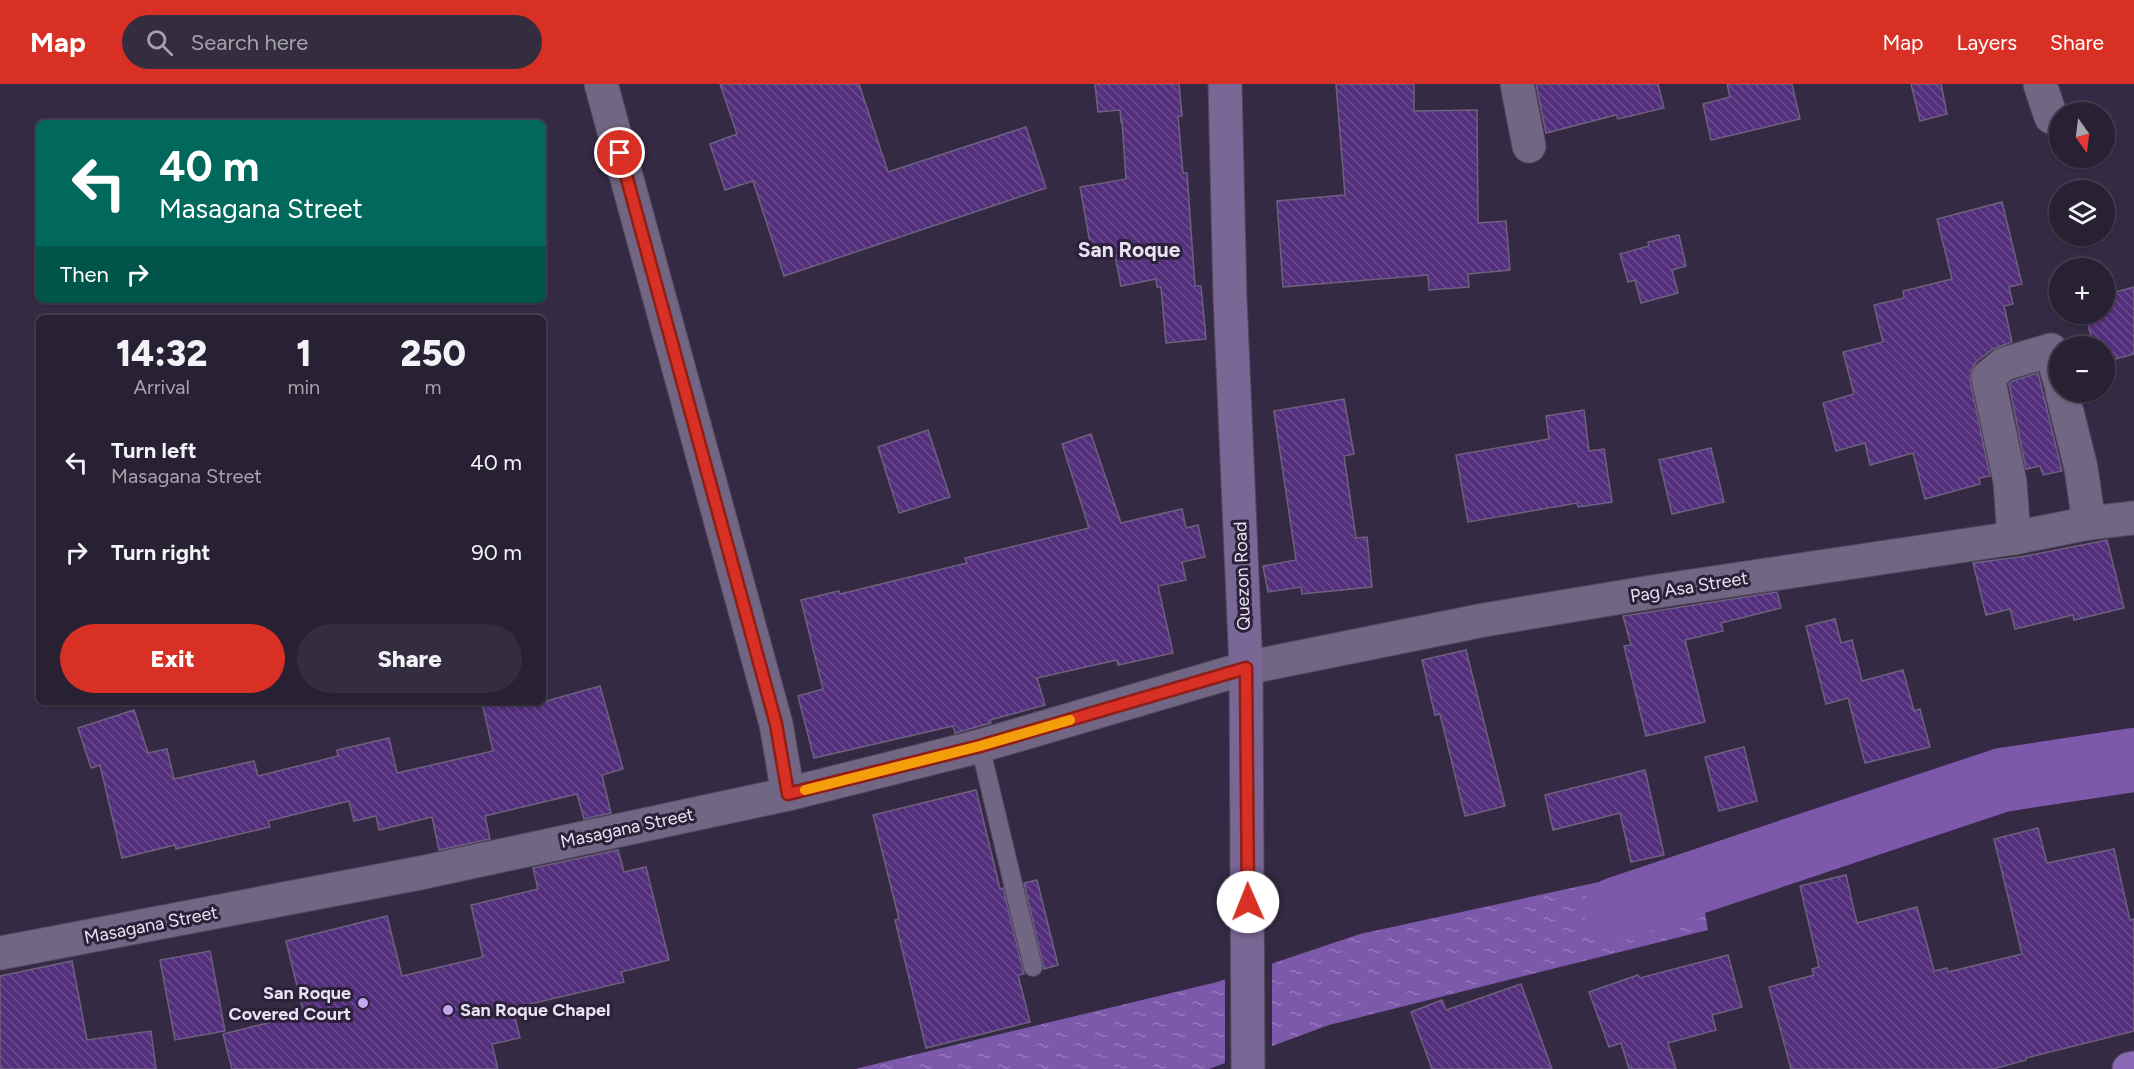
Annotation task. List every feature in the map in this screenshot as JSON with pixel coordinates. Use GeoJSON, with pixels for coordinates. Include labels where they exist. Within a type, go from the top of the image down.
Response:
{"type":"FeatureCollection","features":[{"type":"Feature","properties":{"kind":"highway"},"geometry":{"type":"LineString","coordinates":[[2129,1069],[2134,1068]]}},
{"type":"Feature","properties":{"kind":"main road","name":"Quezon Road"},"geometry":{"type":"LineString","coordinates":[[1225,84],[1230,298],[1246,668],[1248,1069]]}},
{"type":"Feature","properties":{"kind":"street"},"geometry":{"type":"LineString","coordinates":[[602,84],[776,724],[788,794]]}},
{"type":"Feature","properties":{"kind":"street"},"geometry":{"type":"LineString","coordinates":[[1516,84],[1529,146]]}},
{"type":"Feature","properties":{"kind":"street"},"geometry":{"type":"LineString","coordinates":[[2040,84],[2049,111]]}},
{"type":"Feature","properties":{"kind":"street"},"geometry":{"type":"LineString","coordinates":[[2014,538],[2010,482],[1988,377],[2004,364],[2049,351]]}},
{"type":"Feature","properties":{"kind":"street"},"geometry":{"type":"LineString","coordinates":[[2064,402],[2081,468],[2089,523]]}},
{"type":"Feature","properties":{"kind":"street","name":"Pag Asa Street"},"geometry":{"type":"LineString","coordinates":[[1246,668],[1540,611],[1664,590],[2014,538],[2089,523],[2134,518]]}},
{"type":"Feature","properties":{"kind":"street","name":"Masagana Street"},"geometry":{"type":"LineString","coordinates":[[0,953],[420,873],[788,794],[980,746],[1246,668]]}},
{"type":"Feature","properties":{"kind":"lane"},"geometry":{"type":"LineString","coordinates":[[980,746],[1033,967]]}},
{"type":"Feature","properties":{"kind":"water"},"geometry":{"type":"Polygon","coordinates":[[[1696,861],[1708,930],[1329,1025],[1209,1069],[855,1069],[1217,982],[1360,934],[1696,861]]]}},
{"type":"Feature","properties":{"kind":"pier"},"geometry":{"type":"Polygon","coordinates":[[[1272,960],[1272,1049],[1225,1067],[1225,976],[1272,960]]]}},
{"type":"Feature","properties":{"kind":"building"},"geometry":{"type":"Polygon","coordinates":[[[720,84],[859,84],[888,172],[1026,127],[1046,188],[784,276],[753,181],[725,190],[710,144],[737,134],[720,84]]]}},
{"type":"Feature","properties":{"kind":"building"},"geometry":{"type":"Polygon","coordinates":[[[1095,84],[1179,84],[1182,116],[1178,116],[1183,173],[1187,173],[1195,286],[1201,286],[1206,339],[1166,343],[1161,287],[1157,287],[1156,279],[1121,286],[1114,250],[1092,254],[1080,187],[1126,179],[1120,110],[1098,112],[1095,84]]]}},
{"type":"Feature","properties":{"kind":"building"},"geometry":{"type":"Polygon","coordinates":[[[1336,84],[1414,84],[1414,111],[1477,110],[1478,223],[1506,221],[1510,270],[1468,274],[1469,287],[1429,290],[1428,275],[1283,287],[1277,201],[1345,195],[1336,84]]]}},
{"type":"Feature","properties":{"kind":"building"},"geometry":{"type":"Polygon","coordinates":[[[1536,84],[1658,84],[1664,108],[1618,119],[1616,115],[1546,133],[1536,84]]]}},
{"type":"Feature","properties":{"kind":"building"},"geometry":{"type":"Polygon","coordinates":[[[1727,84],[1792,84],[1800,119],[1711,140],[1703,104],[1730,97],[1727,84]]]}},
{"type":"Feature","properties":{"kind":"building"},"geometry":{"type":"Polygon","coordinates":[[[1911,84],[1941,84],[1947,114],[1920,121],[1911,84]]]}},
{"type":"Feature","properties":{"kind":"building"},"geometry":{"type":"Polygon","coordinates":[[[2002,202],[2022,284],[2009,287],[2013,304],[2004,306],[2012,342],[1993,349],[1976,362],[1971,370],[1970,380],[1990,476],[1979,478],[1980,484],[1925,499],[1913,453],[1870,465],[1865,443],[1836,451],[1823,403],[1854,394],[1843,352],[1883,342],[1874,305],[1904,298],[1903,291],[1952,279],[1937,219],[2002,202]]]}},
{"type":"Feature","properties":{"kind":"building"},"geometry":{"type":"Polygon","coordinates":[[[1679,235],[1686,266],[1672,270],[1678,293],[1641,303],[1635,280],[1628,282],[1620,254],[1649,246],[1648,242],[1679,235]]]}},
{"type":"Feature","properties":{"kind":"building"},"geometry":{"type":"Polygon","coordinates":[[[2134,287],[2134,354],[2115,359],[2115,336],[2091,336],[2088,324],[2115,324],[2115,292],[2134,287]]]}},
{"type":"Feature","properties":{"kind":"building"},"geometry":{"type":"Polygon","coordinates":[[[2038,373],[2062,471],[2043,475],[2040,466],[2026,469],[2009,384],[2038,373]]]}},
{"type":"Feature","properties":{"kind":"building"},"geometry":{"type":"Polygon","coordinates":[[[1344,399],[1354,454],[1344,456],[1356,538],[1367,537],[1372,587],[1302,594],[1301,587],[1268,592],[1263,566],[1296,560],[1274,411],[1344,399]]]}},
{"type":"Feature","properties":{"kind":"building"},"geometry":{"type":"Polygon","coordinates":[[[1584,410],[1589,451],[1604,449],[1612,502],[1578,507],[1577,503],[1468,522],[1456,455],[1549,439],[1546,416],[1584,410]]]}},
{"type":"Feature","properties":{"kind":"building"},"geometry":{"type":"Polygon","coordinates":[[[928,430],[950,497],[899,513],[878,447],[928,430]]]}},
{"type":"Feature","properties":{"kind":"building"},"geometry":{"type":"Polygon","coordinates":[[[1091,434],[1121,523],[1182,509],[1186,528],[1198,525],[1205,557],[1182,562],[1186,580],[1158,586],[1173,653],[1118,665],[1117,660],[1037,678],[1045,705],[990,720],[991,723],[955,733],[953,726],[814,758],[798,696],[823,689],[801,600],[839,591],[840,594],[967,563],[965,558],[1089,528],[1062,444],[1091,434]]]}},
{"type":"Feature","properties":{"kind":"building"},"geometry":{"type":"Polygon","coordinates":[[[1711,448],[1724,502],[1672,514],[1659,460],[1711,448]]]}},
{"type":"Feature","properties":{"kind":"building"},"geometry":{"type":"Polygon","coordinates":[[[2107,540],[2124,608],[2074,620],[2073,615],[2015,629],[2010,609],[1986,615],[1973,563],[2020,557],[2107,540]]]}},
{"type":"Feature","properties":{"kind":"building"},"geometry":{"type":"Polygon","coordinates":[[[1777,592],[1781,608],[1721,623],[1723,631],[1685,640],[1705,722],[1646,736],[1624,646],[1631,645],[1623,616],[1777,592]]]}},
{"type":"Feature","properties":{"kind":"building"},"geometry":{"type":"Polygon","coordinates":[[[1835,619],[1841,643],[1852,640],[1862,681],[1903,670],[1914,711],[1920,709],[1930,747],[1865,763],[1848,698],[1826,704],[1806,626],[1835,619]]]}},
{"type":"Feature","properties":{"kind":"building"},"geometry":{"type":"Polygon","coordinates":[[[1466,650],[1505,806],[1465,816],[1440,714],[1435,715],[1422,660],[1466,650]]]}},
{"type":"Feature","properties":{"kind":"building"},"geometry":{"type":"Polygon","coordinates":[[[600,686],[623,769],[602,775],[611,813],[584,819],[577,794],[485,816],[490,839],[439,850],[432,817],[379,830],[376,816],[354,821],[349,801],[268,821],[270,827],[176,849],[175,845],[122,858],[100,765],[91,768],[78,728],[134,710],[148,753],[167,749],[174,779],[254,761],[258,776],[338,756],[337,750],[389,738],[397,773],[493,751],[483,705],[546,705],[546,701],[600,686]]]}},
{"type":"Feature","properties":{"kind":"building"},"geometry":{"type":"Polygon","coordinates":[[[1744,747],[1757,801],[1719,811],[1705,757],[1744,747]]]}},
{"type":"Feature","properties":{"kind":"building"},"geometry":{"type":"Polygon","coordinates":[[[1645,770],[1664,855],[1631,862],[1620,813],[1553,830],[1545,795],[1645,770]]]}},
{"type":"Feature","properties":{"kind":"building"},"geometry":{"type":"Polygon","coordinates":[[[976,790],[1024,974],[1018,975],[1030,1022],[926,1048],[895,920],[899,919],[873,815],[976,790]]]}},
{"type":"Feature","properties":{"kind":"building"},"geometry":{"type":"Polygon","coordinates":[[[2038,828],[2047,863],[2114,849],[2130,920],[2134,919],[2134,1031],[2026,1058],[2026,1060],[1993,1069],[1791,1069],[1769,987],[1814,975],[1812,969],[1819,967],[1800,886],[1846,875],[1857,923],[1917,907],[1934,971],[1947,968],[1948,972],[2022,954],[1994,839],[2038,828]]]}},
{"type":"Feature","properties":{"kind":"building"},"geometry":{"type":"Polygon","coordinates":[[[618,850],[624,872],[646,867],[669,960],[621,972],[624,982],[513,1008],[520,1038],[492,1044],[498,1069],[232,1069],[223,1034],[304,1014],[286,941],[387,916],[402,976],[483,957],[471,905],[538,889],[533,868],[618,850]]]}},
{"type":"Feature","properties":{"kind":"building"},"geometry":{"type":"Polygon","coordinates":[[[1037,880],[1058,965],[1044,969],[1024,883],[1037,880]]]}},
{"type":"Feature","properties":{"kind":"building"},"geometry":{"type":"Polygon","coordinates":[[[210,951],[225,1031],[175,1040],[160,960],[210,951]]]}},
{"type":"Feature","properties":{"kind":"building"},"geometry":{"type":"Polygon","coordinates":[[[1728,955],[1742,1007],[1712,1015],[1716,1030],[1668,1043],[1676,1069],[1629,1069],[1621,1043],[1609,1047],[1589,992],[1638,975],[1640,978],[1728,955]]]}},
{"type":"Feature","properties":{"kind":"building"},"geometry":{"type":"Polygon","coordinates":[[[72,961],[87,1040],[151,1031],[156,1069],[0,1069],[0,976],[72,961]]]}},
{"type":"Feature","properties":{"kind":"building"},"geometry":{"type":"Polygon","coordinates":[[[1521,984],[1552,1069],[1432,1069],[1411,1012],[1442,1000],[1446,1010],[1521,984]]]}},
{"type":"Feature","properties":{"kind":"waterway"},"geometry":{"type":"LineString","coordinates":[[1616,909],[2002,780],[2134,760]]}},
{"type":"Feature","properties":{"kind":"slow traffic"},"geometry":{"type":"LineString","coordinates":[[805,790],[980,746],[1070,720]]}},
{"type":"Feature","properties":{"kind":"place","name":"San Roque Covered Court"},"geometry":{"type":"Point","coordinates":[363,1003]}},
{"type":"Feature","properties":{"kind":"place","name":"San Roque Chapel"},"geometry":{"type":"Point","coordinates":[448,1010]}},
{"type":"Feature","properties":{"kind":"district","name":"San Roque"},"geometry":{"type":"Point","coordinates":[1129,250]}},
{"type":"Feature","properties":{"kind":"route"},"geometry":{"type":"LineString","coordinates":[[620,153],[776,724],[788,794],[980,746],[1246,668],[1248,902]]}}]}
